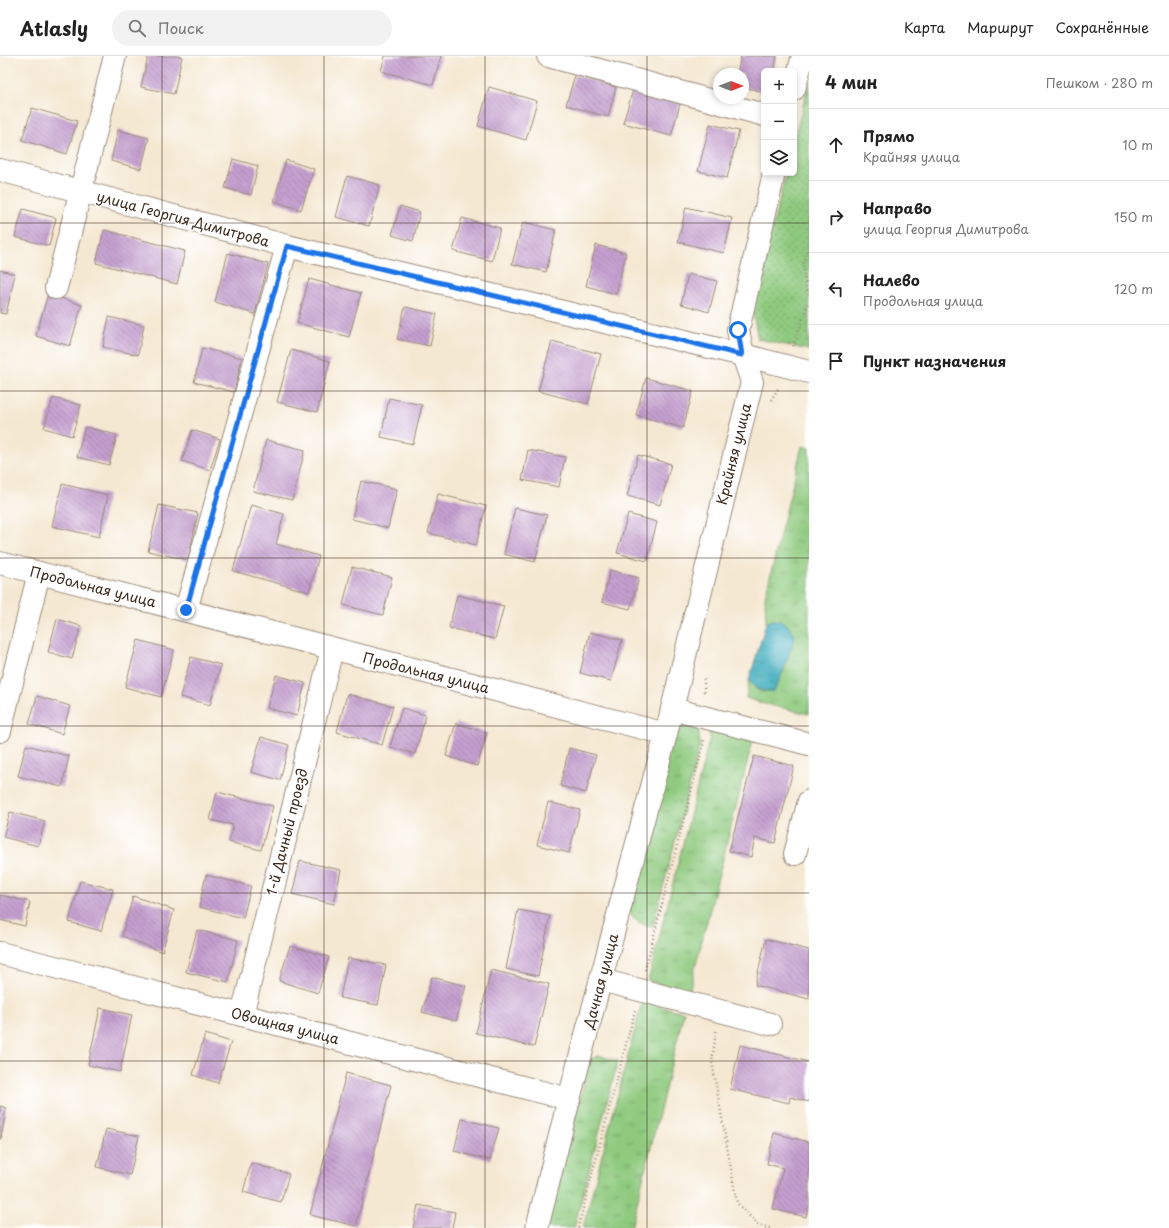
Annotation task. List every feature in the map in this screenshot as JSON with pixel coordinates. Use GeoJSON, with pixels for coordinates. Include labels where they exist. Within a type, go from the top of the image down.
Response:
{"type":"FeatureCollection","features":[{"type":"Feature","properties":{"kind":"street"},"geometry":{"type":"LineString","coordinates":[[56,288],[115,56]]}},
{"type":"Feature","properties":{"kind":"street"},"geometry":{"type":"LineString","coordinates":[[548,56],[761,113]]}},
{"type":"Feature","properties":{"kind":"street"},"geometry":{"type":"LineString","coordinates":[[797,78],[803,56]]}},
{"type":"Feature","properties":{"kind":"street","name":"улица Георгия Димитрова"},"geometry":{"type":"LineString","coordinates":[[0,170],[287,246],[809,372]]}},
{"type":"Feature","properties":{"kind":"street","name":"Крайняя улица"},"geometry":{"type":"LineString","coordinates":[[666,734],[752,382],[742,355],[738,330],[773,176]]}},
{"type":"Feature","properties":{"kind":"street"},"geometry":{"type":"LineString","coordinates":[[186,610],[287,246]]}},
{"type":"Feature","properties":{"kind":"street","name":"Продольная улица"},"geometry":{"type":"LineString","coordinates":[[0,563],[666,734]]}},
{"type":"Feature","properties":{"kind":"street"},"geometry":{"type":"LineString","coordinates":[[0,731],[39,573]]}},
{"type":"Feature","properties":{"kind":"street","name":"1-й Дачный проезд"},"geometry":{"type":"LineString","coordinates":[[242,1015],[332,649]]}},
{"type":"Feature","properties":{"kind":"street"},"geometry":{"type":"LineString","coordinates":[[672,709],[809,744]]}},
{"type":"Feature","properties":{"kind":"street","name":"Дачная улица"},"geometry":{"type":"LineString","coordinates":[[536,1228],[666,734]]}},
{"type":"Feature","properties":{"kind":"street"},"geometry":{"type":"LineString","coordinates":[[795,854],[809,801]]}},
{"type":"Feature","properties":{"kind":"street","name":"Овощная улица"},"geometry":{"type":"LineString","coordinates":[[0,953],[569,1099]]}},
{"type":"Feature","properties":{"kind":"street"},"geometry":{"type":"LineString","coordinates":[[601,980],[770,1024]]}},
{"type":"Feature","properties":{"kind":"path"},"geometry":{"type":"LineString","coordinates":[[809,243],[803,264],[804,276],[809,295]]}},
{"type":"Feature","properties":{"kind":"path"},"geometry":{"type":"LineString","coordinates":[[794,343],[809,301]]}},
{"type":"Feature","properties":{"kind":"path"},"geometry":{"type":"LineString","coordinates":[[718,1011],[712,1062],[736,1203],[758,1225],[770,1228]]}},
{"type":"Feature","properties":{"kind":"green space"},"geometry":{"type":"Polygon","coordinates":[[[809,81],[809,350],[758,339],[752,309],[785,176],[797,176],[797,129],[809,81]]]}},
{"type":"Feature","properties":{"kind":"green space"},"geometry":{"type":"Polygon","coordinates":[[[802,446],[809,448],[809,714],[746,698],[749,680],[755,688],[764,692],[772,620],[766,623],[765,597],[802,446]]]}},
{"type":"Feature","properties":{"kind":"green space"},"geometry":{"type":"Polygon","coordinates":[[[691,722],[698,724],[700,745],[653,926],[639,922],[631,915],[629,911],[675,732],[679,727],[691,722]]]}},
{"type":"Feature","properties":{"kind":"green space"},"geometry":{"type":"Polygon","coordinates":[[[707,725],[754,736],[689,992],[648,981],[710,737],[707,725]]]}},
{"type":"Feature","properties":{"kind":"green space"},"geometry":{"type":"Polygon","coordinates":[[[642,1002],[684,1012],[631,1228],[583,1228],[642,1002]]]}},
{"type":"Feature","properties":{"kind":"green space"},"geometry":{"type":"Polygon","coordinates":[[[597,1056],[618,1061],[574,1228],[546,1228],[589,1063],[597,1056]]]}},
{"type":"Feature","properties":{"kind":"water"},"geometry":{"type":"Polygon","coordinates":[[[772,620],[784,622],[795,637],[783,672],[774,691],[766,691],[757,689],[749,680],[766,623],[772,620]]]}},
{"type":"Feature","properties":{"kind":"building"},"geometry":{"type":"Polygon","coordinates":[[[148,56],[182,57],[174,94],[141,87],[148,56]]]}},
{"type":"Feature","properties":{"kind":"building"},"geometry":{"type":"Polygon","coordinates":[[[385,56],[441,56],[433,85],[381,71],[385,56]]]}},
{"type":"Feature","properties":{"kind":"building"},"geometry":{"type":"Polygon","coordinates":[[[741,56],[777,56],[775,68],[761,68],[761,91],[749,88],[749,68],[738,68],[741,56]]]}},
{"type":"Feature","properties":{"kind":"building"},"geometry":{"type":"Polygon","coordinates":[[[575,75],[616,87],[608,117],[566,105],[575,75]]]}},
{"type":"Feature","properties":{"kind":"building"},"geometry":{"type":"Polygon","coordinates":[[[489,87],[537,101],[526,140],[478,126],[489,87]]]}},
{"type":"Feature","properties":{"kind":"building"},"geometry":{"type":"Polygon","coordinates":[[[633,90],[680,104],[671,136],[623,123],[633,90]]]}},
{"type":"Feature","properties":{"kind":"building"},"geometry":{"type":"Polygon","coordinates":[[[32,108],[77,121],[67,154],[22,140],[32,108]]]}},
{"type":"Feature","properties":{"kind":"building"},"geometry":{"type":"Polygon","coordinates":[[[710,124],[739,131],[727,178],[698,171],[710,124]]]}},
{"type":"Feature","properties":{"kind":"building"},"geometry":{"type":"Polygon","coordinates":[[[118,130],[149,138],[141,169],[111,161],[118,130]]]}},
{"type":"Feature","properties":{"kind":"building"},"geometry":{"type":"Polygon","coordinates":[[[233,159],[258,166],[251,195],[225,188],[233,159]]]}},
{"type":"Feature","properties":{"kind":"building"},"geometry":{"type":"Polygon","coordinates":[[[286,160],[314,169],[301,210],[274,201],[286,160]]]}},
{"type":"Feature","properties":{"kind":"building"},"geometry":{"type":"Polygon","coordinates":[[[347,176],[380,185],[369,226],[336,217],[347,176]]]}},
{"type":"Feature","properties":{"kind":"building"},"geometry":{"type":"Polygon","coordinates":[[[400,206],[420,212],[413,241],[392,235],[400,206]]]}},
{"type":"Feature","properties":{"kind":"building"},"geometry":{"type":"Polygon","coordinates":[[[686,207],[732,218],[724,253],[678,242],[686,207]]]}},
{"type":"Feature","properties":{"kind":"building"},"geometry":{"type":"Polygon","coordinates":[[[23,209],[56,218],[49,246],[15,237],[23,209]]]}},
{"type":"Feature","properties":{"kind":"building"},"geometry":{"type":"Polygon","coordinates":[[[462,218],[500,228],[492,261],[453,251],[462,218]]]}},
{"type":"Feature","properties":{"kind":"building"},"geometry":{"type":"Polygon","coordinates":[[[523,222],[556,230],[546,272],[512,264],[523,222]]]}},
{"type":"Feature","properties":{"kind":"building"},"geometry":{"type":"Polygon","coordinates":[[[104,230],[185,251],[177,284],[96,263],[104,230]]]}},
{"type":"Feature","properties":{"kind":"building"},"geometry":{"type":"Polygon","coordinates":[[[596,245],[626,253],[616,294],[586,286],[596,245]]]}},
{"type":"Feature","properties":{"kind":"building"},"geometry":{"type":"Polygon","coordinates":[[[228,253],[268,264],[255,314],[215,302],[228,253]]]}},
{"type":"Feature","properties":{"kind":"building"},"geometry":{"type":"Polygon","coordinates":[[[0,270],[15,274],[6,314],[0,313],[0,270]]]}},
{"type":"Feature","properties":{"kind":"building"},"geometry":{"type":"Polygon","coordinates":[[[688,274],[717,281],[709,312],[681,304],[688,274]]]}},
{"type":"Feature","properties":{"kind":"building"},"geometry":{"type":"Polygon","coordinates":[[[309,279],[361,293],[349,337],[297,323],[309,279]]]}},
{"type":"Feature","properties":{"kind":"building"},"geometry":{"type":"Polygon","coordinates":[[[48,294],[82,305],[70,346],[36,336],[48,294]]]}},
{"type":"Feature","properties":{"kind":"building"},"geometry":{"type":"Polygon","coordinates":[[[405,307],[437,314],[430,346],[397,339],[405,307]]]}},
{"type":"Feature","properties":{"kind":"building"},"geometry":{"type":"Polygon","coordinates":[[[109,317],[144,325],[138,355],[103,347],[109,317]]]}},
{"type":"Feature","properties":{"kind":"building"},"geometry":{"type":"Polygon","coordinates":[[[552,341],[601,354],[588,404],[538,391],[552,341]]]}},
{"type":"Feature","properties":{"kind":"building"},"geometry":{"type":"Polygon","coordinates":[[[202,348],[242,358],[234,392],[194,382],[202,348]]]}},
{"type":"Feature","properties":{"kind":"building"},"geometry":{"type":"Polygon","coordinates":[[[291,350],[330,361],[317,412],[277,402],[291,350]]]}},
{"type":"Feature","properties":{"kind":"building"},"geometry":{"type":"Polygon","coordinates":[[[646,378],[693,391],[683,428],[636,415],[646,378]]]}},
{"type":"Feature","properties":{"kind":"building"},"geometry":{"type":"Polygon","coordinates":[[[53,398],[81,405],[72,436],[44,428],[53,398]]]}},
{"type":"Feature","properties":{"kind":"building"},"geometry":{"type":"Polygon","coordinates":[[[389,398],[422,405],[413,444],[381,437],[389,398]]]}},
{"type":"Feature","properties":{"kind":"building"},"geometry":{"type":"Polygon","coordinates":[[[85,427],[117,435],[109,465],[77,457],[85,427]]]}},
{"type":"Feature","properties":{"kind":"building"},"geometry":{"type":"Polygon","coordinates":[[[192,430],[220,439],[210,470],[182,461],[192,430]]]}},
{"type":"Feature","properties":{"kind":"building"},"geometry":{"type":"Polygon","coordinates":[[[266,440],[305,450],[292,500],[253,491],[266,440]]]}},
{"type":"Feature","properties":{"kind":"building"},"geometry":{"type":"Polygon","coordinates":[[[528,450],[565,457],[559,487],[522,480],[528,450]]]}},
{"type":"Feature","properties":{"kind":"building"},"geometry":{"type":"Polygon","coordinates":[[[638,455],[671,464],[660,505],[627,496],[638,455]]]}},
{"type":"Feature","properties":{"kind":"building"},"geometry":{"type":"Polygon","coordinates":[[[361,481],[397,489],[388,528],[352,519],[361,481]]]}},
{"type":"Feature","properties":{"kind":"building"},"geometry":{"type":"Polygon","coordinates":[[[62,484],[108,495],[99,537],[52,526],[62,484]]]}},
{"type":"Feature","properties":{"kind":"building"},"geometry":{"type":"Polygon","coordinates":[[[438,494],[486,506],[476,545],[428,533],[438,494]]]}},
{"type":"Feature","properties":{"kind":"building"},"geometry":{"type":"Polygon","coordinates":[[[159,505],[198,513],[188,560],[148,551],[159,505]]]}},
{"type":"Feature","properties":{"kind":"building"},"geometry":{"type":"Polygon","coordinates":[[[251,505],[284,514],[276,544],[319,556],[309,592],[233,571],[251,505]]]}},
{"type":"Feature","properties":{"kind":"building"},"geometry":{"type":"Polygon","coordinates":[[[515,508],[547,515],[535,562],[504,554],[515,508]]]}},
{"type":"Feature","properties":{"kind":"building"},"geometry":{"type":"Polygon","coordinates":[[[628,514],[657,522],[647,561],[617,553],[628,514]]]}},
{"type":"Feature","properties":{"kind":"building"},"geometry":{"type":"Polygon","coordinates":[[[352,567],[392,577],[383,615],[343,605],[352,567]]]}},
{"type":"Feature","properties":{"kind":"building"},"geometry":{"type":"Polygon","coordinates":[[[610,570],[639,578],[630,609],[602,602],[610,570]]]}},
{"type":"Feature","properties":{"kind":"building"},"geometry":{"type":"Polygon","coordinates":[[[457,595],[504,606],[495,639],[449,628],[457,595]]]}},
{"type":"Feature","properties":{"kind":"building"},"geometry":{"type":"Polygon","coordinates":[[[57,619],[81,626],[72,659],[48,652],[57,619]]]}},
{"type":"Feature","properties":{"kind":"building"},"geometry":{"type":"Polygon","coordinates":[[[590,632],[622,640],[611,681],[580,673],[590,632]]]}},
{"type":"Feature","properties":{"kind":"building"},"geometry":{"type":"Polygon","coordinates":[[[138,640],[174,650],[161,697],[125,687],[138,640]]]}},
{"type":"Feature","properties":{"kind":"building"},"geometry":{"type":"Polygon","coordinates":[[[191,657],[221,665],[210,705],[180,697],[191,657]]]}},
{"type":"Feature","properties":{"kind":"building"},"geometry":{"type":"Polygon","coordinates":[[[276,675],[305,683],[297,716],[267,708],[276,675]]]}},
{"type":"Feature","properties":{"kind":"building"},"geometry":{"type":"Polygon","coordinates":[[[347,694],[393,706],[382,745],[337,732],[347,694]]]}},
{"type":"Feature","properties":{"kind":"building"},"geometry":{"type":"Polygon","coordinates":[[[37,696],[70,706],[62,734],[29,724],[37,696]]]}},
{"type":"Feature","properties":{"kind":"building"},"geometry":{"type":"Polygon","coordinates":[[[402,708],[426,715],[415,754],[390,747],[402,708]]]}},
{"type":"Feature","properties":{"kind":"building"},"geometry":{"type":"Polygon","coordinates":[[[456,723],[487,733],[477,766],[446,756],[456,723]]]}},
{"type":"Feature","properties":{"kind":"building"},"geometry":{"type":"Polygon","coordinates":[[[261,737],[289,745],[280,780],[251,772],[261,737]]]}},
{"type":"Feature","properties":{"kind":"building"},"geometry":{"type":"Polygon","coordinates":[[[26,745],[69,756],[62,787],[18,776],[26,745]]]}},
{"type":"Feature","properties":{"kind":"building"},"geometry":{"type":"Polygon","coordinates":[[[569,748],[596,755],[586,793],[560,786],[569,748]]]}},
{"type":"Feature","properties":{"kind":"building"},"geometry":{"type":"Polygon","coordinates":[[[754,756],[794,766],[775,843],[755,838],[751,857],[729,851],[754,756]]]}},
{"type":"Feature","properties":{"kind":"building"},"geometry":{"type":"Polygon","coordinates":[[[217,792],[273,806],[261,850],[229,842],[233,825],[210,820],[217,792]]]}},
{"type":"Feature","properties":{"kind":"building"},"geometry":{"type":"Polygon","coordinates":[[[548,802],[580,810],[569,853],[537,845],[548,802]]]}},
{"type":"Feature","properties":{"kind":"building"},"geometry":{"type":"Polygon","coordinates":[[[10,812],[45,821],[38,846],[3,837],[10,812]]]}},
{"type":"Feature","properties":{"kind":"building"},"geometry":{"type":"Polygon","coordinates":[[[300,861],[341,870],[334,904],[292,894],[300,861]]]}},
{"type":"Feature","properties":{"kind":"building"},"geometry":{"type":"Polygon","coordinates":[[[206,875],[251,886],[243,918],[199,907],[206,875]]]}},
{"type":"Feature","properties":{"kind":"building"},"geometry":{"type":"Polygon","coordinates":[[[80,881],[113,889],[101,931],[69,922],[80,881]]]}},
{"type":"Feature","properties":{"kind":"building"},"geometry":{"type":"Polygon","coordinates":[[[0,895],[30,902],[25,926],[0,920],[0,895]]]}},
{"type":"Feature","properties":{"kind":"building"},"geometry":{"type":"Polygon","coordinates":[[[133,896],[174,910],[162,952],[122,936],[133,896]]]}},
{"type":"Feature","properties":{"kind":"building"},"geometry":{"type":"Polygon","coordinates":[[[518,910],[550,916],[538,976],[506,969],[518,910]]]}},
{"type":"Feature","properties":{"kind":"building"},"geometry":{"type":"Polygon","coordinates":[[[197,930],[238,940],[228,982],[186,972],[197,930]]]}},
{"type":"Feature","properties":{"kind":"building"},"geometry":{"type":"Polygon","coordinates":[[[766,939],[809,950],[809,999],[755,985],[766,939]]]}},
{"type":"Feature","properties":{"kind":"building"},"geometry":{"type":"Polygon","coordinates":[[[290,946],[329,957],[318,993],[279,981],[290,946]]]}},
{"type":"Feature","properties":{"kind":"building"},"geometry":{"type":"Polygon","coordinates":[[[348,958],[386,965],[378,1005],[340,998],[348,958]]]}},
{"type":"Feature","properties":{"kind":"building"},"geometry":{"type":"Polygon","coordinates":[[[491,970],[549,984],[534,1047],[476,1033],[491,970]]]}},
{"type":"Feature","properties":{"kind":"building"},"geometry":{"type":"Polygon","coordinates":[[[432,977],[466,986],[456,1021],[422,1012],[432,977]]]}},
{"type":"Feature","properties":{"kind":"building"},"geometry":{"type":"Polygon","coordinates":[[[100,1008],[132,1015],[120,1072],[88,1065],[100,1008]]]}},
{"type":"Feature","properties":{"kind":"building"},"geometry":{"type":"Polygon","coordinates":[[[205,1034],[231,1042],[218,1083],[193,1075],[205,1034]]]}},
{"type":"Feature","properties":{"kind":"building"},"geometry":{"type":"Polygon","coordinates":[[[740,1045],[809,1062],[809,1102],[790,1097],[789,1103],[730,1089],[740,1045]]]}},
{"type":"Feature","properties":{"kind":"building"},"geometry":{"type":"Polygon","coordinates":[[[346,1073],[391,1085],[356,1226],[310,1215],[346,1073]]]}},
{"type":"Feature","properties":{"kind":"building"},"geometry":{"type":"Polygon","coordinates":[[[0,1106],[6,1108],[1,1139],[0,1139],[0,1106]]]}},
{"type":"Feature","properties":{"kind":"building"},"geometry":{"type":"Polygon","coordinates":[[[462,1119],[499,1128],[490,1160],[454,1151],[462,1119]]]}},
{"type":"Feature","properties":{"kind":"building"},"geometry":{"type":"Polygon","coordinates":[[[106,1129],[139,1136],[130,1175],[97,1167],[106,1129]]]}},
{"type":"Feature","properties":{"kind":"building"},"geometry":{"type":"Polygon","coordinates":[[[774,1133],[809,1142],[809,1205],[806,1217],[773,1209],[783,1168],[767,1164],[774,1133]]]}},
{"type":"Feature","properties":{"kind":"building"},"geometry":{"type":"Polygon","coordinates":[[[251,1163],[289,1174],[281,1202],[243,1192],[251,1163]]]}},
{"type":"Feature","properties":{"kind":"building"},"geometry":{"type":"Polygon","coordinates":[[[418,1205],[455,1212],[452,1228],[413,1228],[418,1205]]]}},
{"type":"Feature","properties":{"kind":"route"},"geometry":{"type":"LineString","coordinates":[[186,610],[287,246],[742,355],[738,330]]}}]}
